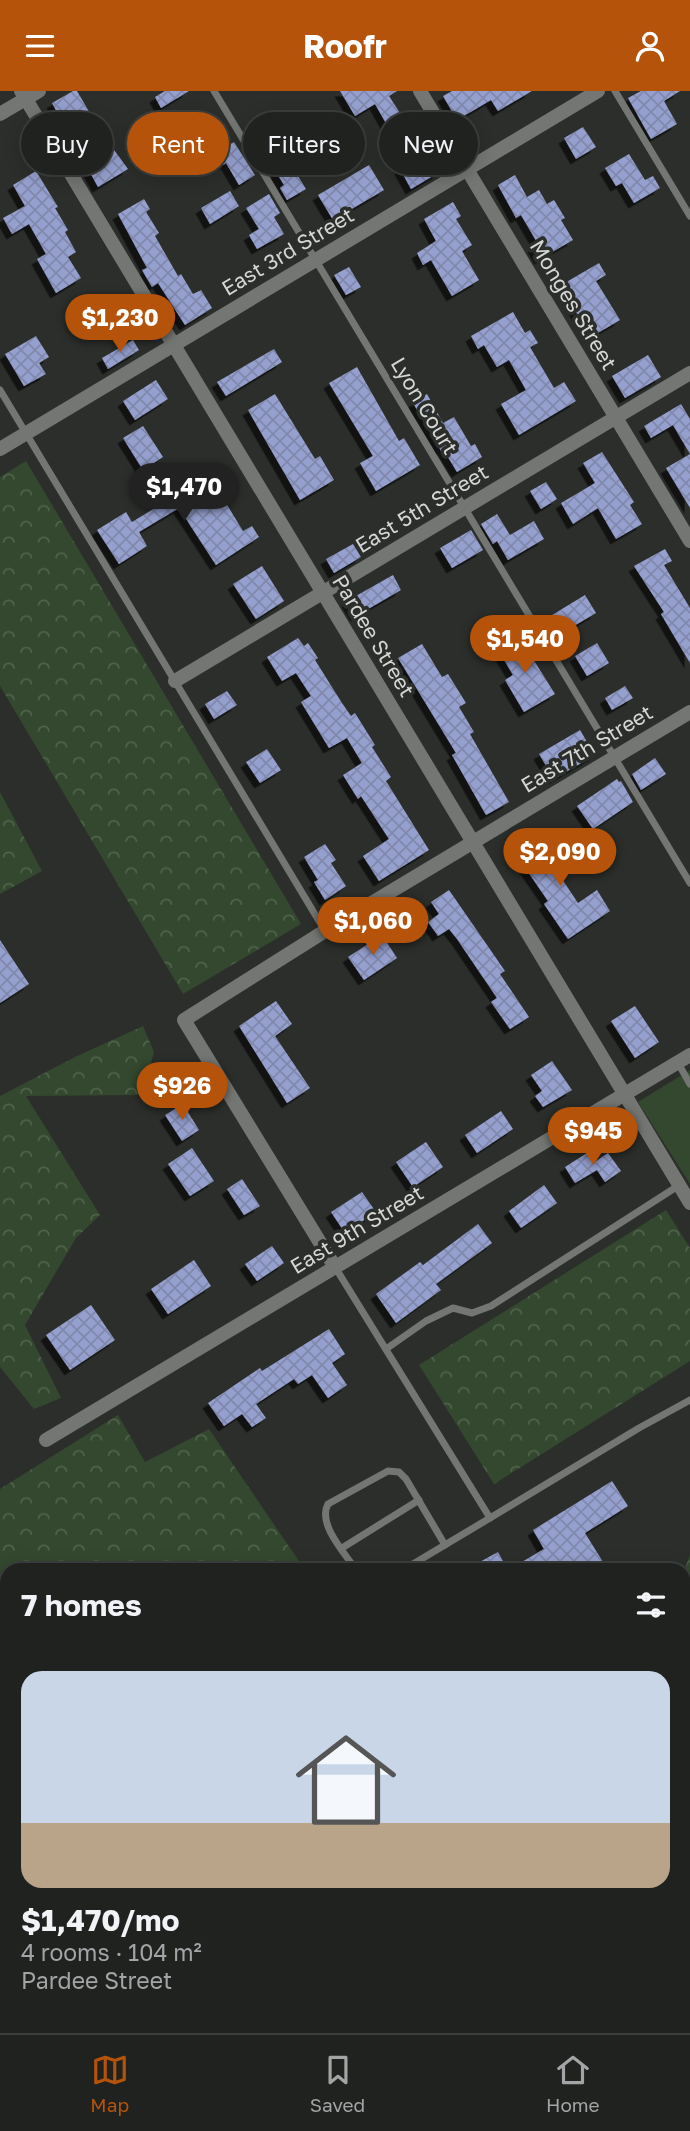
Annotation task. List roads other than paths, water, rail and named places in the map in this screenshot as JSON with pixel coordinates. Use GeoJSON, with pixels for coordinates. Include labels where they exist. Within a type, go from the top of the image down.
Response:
{"type":"FeatureCollection","features":[{"type":"Feature","properties":{"kind":"street"},"geometry":{"type":"LineString","coordinates":[[0,114],[23,95],[39,91]]}},
{"type":"Feature","properties":{"kind":"street","name":"Monges Street"},"geometry":{"type":"LineString","coordinates":[[420,91],[432,112]]}},
{"type":"Feature","properties":{"kind":"street","name":"East 3rd Street"},"geometry":{"type":"LineString","coordinates":[[478,163],[598,91]]}},
{"type":"Feature","properties":{"kind":"street","name":"Pardee Street"},"geometry":{"type":"LineString","coordinates":[[23,95],[690,1203]]}},
{"type":"Feature","properties":{"kind":"street","name":"East 3rd Street"},"geometry":{"type":"LineString","coordinates":[[0,449],[459,175]]}},
{"type":"Feature","properties":{"kind":"street","name":"Monges Street"},"geometry":{"type":"LineString","coordinates":[[470,175],[690,541]]}},
{"type":"Feature","properties":{"kind":"street","name":"East 5th Street"},"geometry":{"type":"LineString","coordinates":[[175,681],[690,373]]}},
{"type":"Feature","properties":{"kind":"street","name":"East 7th Street"},"geometry":{"type":"LineString","coordinates":[[335,1267],[184,1020],[325,931],[690,712]]}},
{"type":"Feature","properties":{"kind":"street","name":"East 9th Street"},"geometry":{"type":"LineString","coordinates":[[46,1440],[684,1058]]}},
{"type":"Feature","properties":{"kind":"lane","name":"Lyon Court"},"geometry":{"type":"LineString","coordinates":[[214,91],[690,883]]}},
{"type":"Feature","properties":{"kind":"lane"},"geometry":{"type":"LineString","coordinates":[[615,91],[690,216]]}},
{"type":"Feature","properties":{"kind":"lane"},"geometry":{"type":"LineString","coordinates":[[0,390],[325,931]]}},
{"type":"Feature","properties":{"kind":"lane"},"geometry":{"type":"LineString","coordinates":[[684,1058],[690,1084]]}},
{"type":"Feature","properties":{"kind":"lane"},"geometry":{"type":"LineString","coordinates":[[386,1349],[426,1321],[453,1308],[472,1313],[491,1306],[678,1186]]}},
{"type":"Feature","properties":{"kind":"lane"},"geometry":{"type":"LineString","coordinates":[[335,1267],[490,1518]]}},
{"type":"Feature","properties":{"kind":"lane"},"geometry":{"type":"LineString","coordinates":[[415,1563],[690,1400]]}},
{"type":"Feature","properties":{"kind":"lane"},"geometry":{"type":"LineString","coordinates":[[352,1563],[325,1522],[324,1512],[328,1504],[388,1471],[399,1472],[445,1545]]}},
{"type":"Feature","properties":{"kind":"lane"},"geometry":{"type":"LineString","coordinates":[[342,1548],[419,1500]]}}]}
